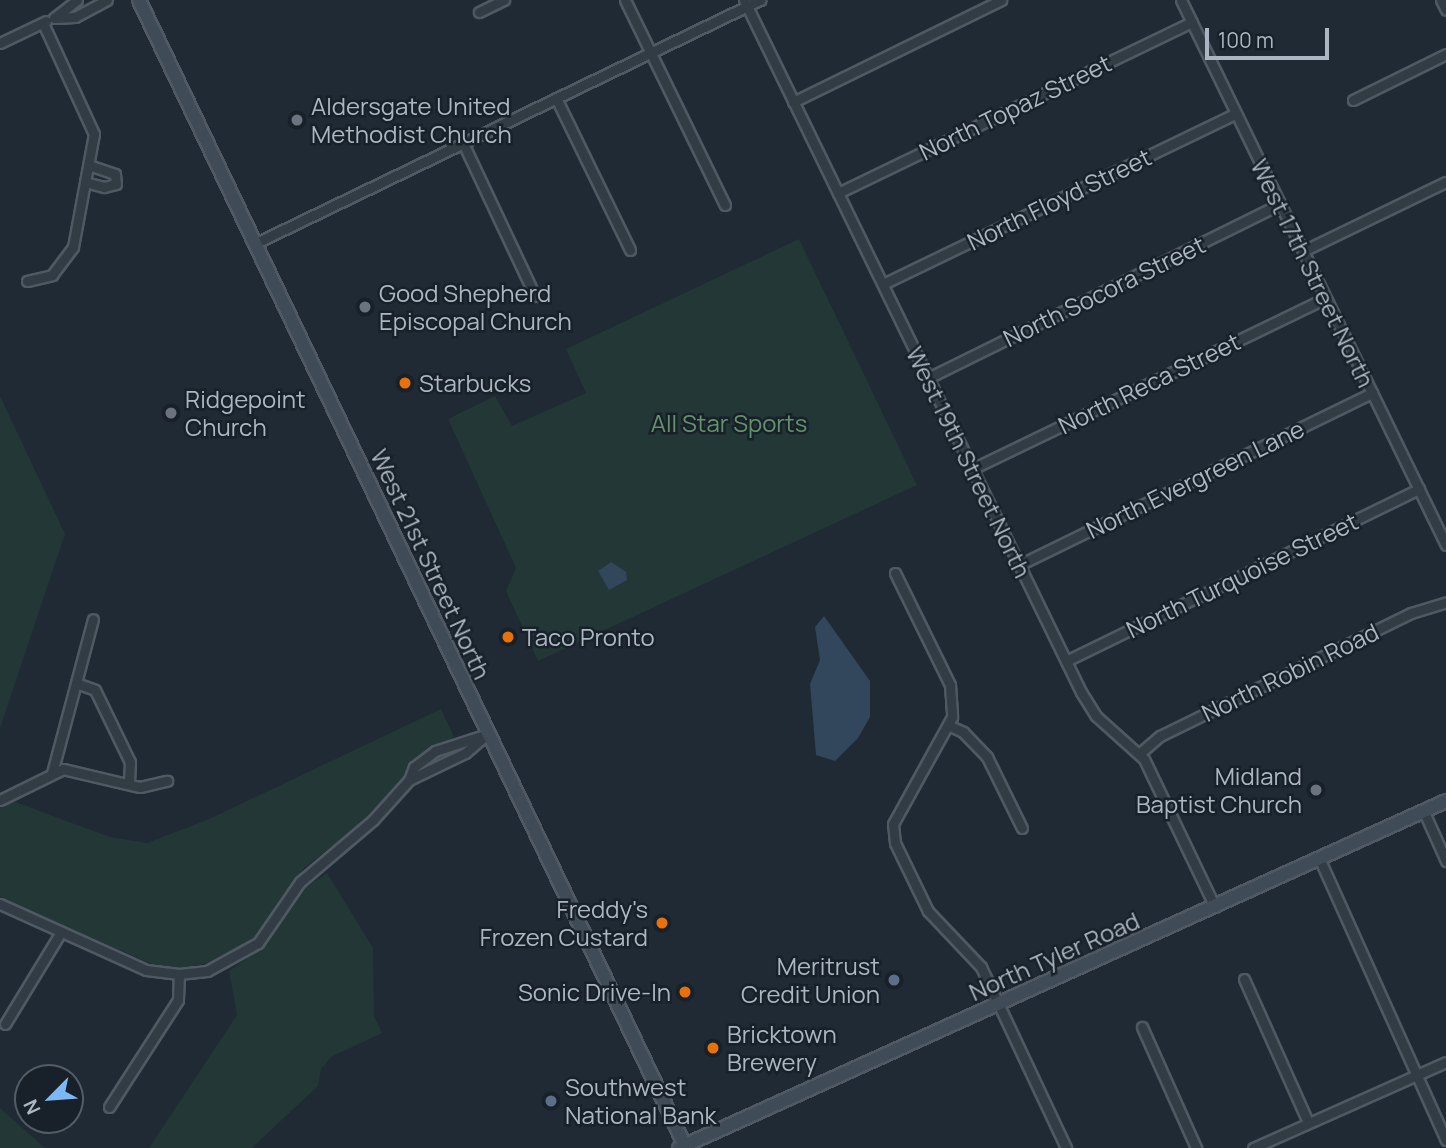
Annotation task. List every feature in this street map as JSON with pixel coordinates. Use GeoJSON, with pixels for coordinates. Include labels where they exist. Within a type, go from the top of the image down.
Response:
{"type":"FeatureCollection","features":[{"type":"Feature","properties":{"kind":"main road","name":"West 21st Street North"},"geometry":{"type":"LineString","coordinates":[[139,0],[683,1148]]}},
{"type":"Feature","properties":{"kind":"main road","name":"North Tyler Road"},"geometry":{"type":"LineString","coordinates":[[683,1148],[1446,801]]}},
{"type":"Feature","properties":{"kind":"street"},"geometry":{"type":"LineString","coordinates":[[0,43],[54,18],[78,0]]}},
{"type":"Feature","properties":{"kind":"street"},"geometry":{"type":"LineString","coordinates":[[54,18],[75,17],[107,0]]}},
{"type":"Feature","properties":{"kind":"street"},"geometry":{"type":"LineString","coordinates":[[479,12],[504,0]]}},
{"type":"Feature","properties":{"kind":"street"},"geometry":{"type":"LineString","coordinates":[[625,0],[725,205]]}},
{"type":"Feature","properties":{"kind":"street"},"geometry":{"type":"LineString","coordinates":[[256,243],[651,52],[745,3],[760,0]]}},
{"type":"Feature","properties":{"kind":"street"},"geometry":{"type":"LineString","coordinates":[[793,102],[1001,0]]}},
{"type":"Feature","properties":{"kind":"street","name":"West 17th Street North"},"geometry":{"type":"LineString","coordinates":[[1181,0],[1446,545]]}},
{"type":"Feature","properties":{"kind":"street"},"geometry":{"type":"LineString","coordinates":[[1441,0],[1446,10]]}},
{"type":"Feature","properties":{"kind":"street","name":"West 19th Street North"},"geometry":{"type":"LineString","coordinates":[[745,3],[1066,661],[1096,716],[1139,754],[1215,907]]}},
{"type":"Feature","properties":{"kind":"street","name":"North Topaz Street"},"geometry":{"type":"LineString","coordinates":[[838,193],[1192,22]]}},
{"type":"Feature","properties":{"kind":"street"},"geometry":{"type":"LineString","coordinates":[[27,281],[52,275],[63,266],[73,247],[94,134],[43,23]]}},
{"type":"Feature","properties":{"kind":"street"},"geometry":{"type":"LineString","coordinates":[[1353,100],[1446,54]]}},
{"type":"Feature","properties":{"kind":"street"},"geometry":{"type":"LineString","coordinates":[[556,98],[630,250]]}},
{"type":"Feature","properties":{"kind":"street","name":"North Floyd Street"},"geometry":{"type":"LineString","coordinates":[[883,284],[1236,113]]}},
{"type":"Feature","properties":{"kind":"street"},"geometry":{"type":"LineString","coordinates":[[463,143],[535,296]]}},
{"type":"Feature","properties":{"kind":"street"},"geometry":{"type":"LineString","coordinates":[[85,182],[104,187],[116,184],[115,174],[89,165]]}},
{"type":"Feature","properties":{"kind":"street"},"geometry":{"type":"LineString","coordinates":[[1303,251],[1446,183]]}},
{"type":"Feature","properties":{"kind":"street","name":"North Socora Street"},"geometry":{"type":"LineString","coordinates":[[928,378],[1280,204]]}},
{"type":"Feature","properties":{"kind":"street","name":"North Reca Street"},"geometry":{"type":"LineString","coordinates":[[972,469],[1325,298]]}},
{"type":"Feature","properties":{"kind":"street","name":"North Evergreen Lane"},"geometry":{"type":"LineString","coordinates":[[1019,565],[1372,393]]}},
{"type":"Feature","properties":{"kind":"street","name":"North Turquoise Street"},"geometry":{"type":"LineString","coordinates":[[1066,661],[1419,489]]}},
{"type":"Feature","properties":{"kind":"street"},"geometry":{"type":"LineString","coordinates":[[895,573],[950,685],[952,717],[897,815],[892,833],[928,911],[981,967],[1066,1148]]}},
{"type":"Feature","properties":{"kind":"street","name":"North Robin Road"},"geometry":{"type":"LineString","coordinates":[[1139,754],[1172,730],[1411,612],[1446,602]]}},
{"type":"Feature","properties":{"kind":"street"},"geometry":{"type":"LineString","coordinates":[[52,773],[93,619]]}},
{"type":"Feature","properties":{"kind":"street"},"geometry":{"type":"LineString","coordinates":[[76,683],[95,690],[130,762],[129,784]]}},
{"type":"Feature","properties":{"kind":"street"},"geometry":{"type":"LineString","coordinates":[[948,725],[963,732],[987,757],[1022,828]]}},
{"type":"Feature","properties":{"kind":"street"},"geometry":{"type":"LineString","coordinates":[[0,904],[146,970],[179,974],[226,963],[258,943],[300,882],[373,820],[409,780],[414,767],[435,751],[487,734]]}},
{"type":"Feature","properties":{"kind":"street"},"geometry":{"type":"LineString","coordinates":[[409,780],[465,753],[487,734]]}},
{"type":"Feature","properties":{"kind":"street"},"geometry":{"type":"LineString","coordinates":[[0,800],[52,773],[70,770],[140,787],[167,781]]}},
{"type":"Feature","properties":{"kind":"street"},"geometry":{"type":"LineString","coordinates":[[1424,812],[1446,860]]}},
{"type":"Feature","properties":{"kind":"street"},"geometry":{"type":"LineString","coordinates":[[1320,860],[1446,1140]]}},
{"type":"Feature","properties":{"kind":"street"},"geometry":{"type":"LineString","coordinates":[[5,1024],[61,932]]}},
{"type":"Feature","properties":{"kind":"street"},"geometry":{"type":"LineString","coordinates":[[109,1107],[178,1000],[179,974]]}},
{"type":"Feature","properties":{"kind":"street"},"geometry":{"type":"LineString","coordinates":[[1244,979],[1308,1122]]}},
{"type":"Feature","properties":{"kind":"street"},"geometry":{"type":"LineString","coordinates":[[1142,1027],[1196,1148]]}},
{"type":"Feature","properties":{"kind":"street"},"geometry":{"type":"LineString","coordinates":[[1253,1148],[1446,1062]]}},
{"type":"Feature","properties":{"kind":"green space","name":"All Star Sports"},"geometry":{"type":"Polygon","coordinates":[[[799,239],[917,485],[538,661],[506,591],[516,568],[448,419],[495,396],[512,426],[586,393],[566,349],[799,239]]]}},
{"type":"Feature","properties":{"kind":"green space"},"geometry":{"type":"Polygon","coordinates":[[[0,396],[65,534],[0,728],[0,396]]]}},
{"type":"Feature","properties":{"kind":"green space"},"geometry":{"type":"Polygon","coordinates":[[[441,709],[454,737],[421,756],[365,820],[304,868],[257,935],[224,958],[192,967],[161,968],[0,898],[0,805],[10,800],[110,837],[147,843],[207,820],[441,709]]]}},
{"type":"Feature","properties":{"kind":"green space"},"geometry":{"type":"Polygon","coordinates":[[[327,873],[373,948],[374,1016],[382,1033],[331,1057],[321,1069],[318,1086],[252,1148],[149,1148],[237,1015],[229,971],[262,948],[305,888],[327,873]]]}},
{"type":"Feature","properties":{"kind":"green space"},"geometry":{"type":"Polygon","coordinates":[[[0,1108],[14,1120],[14,1134],[29,1134],[45,1148],[0,1148],[0,1108]]]}},
{"type":"Feature","properties":{"kind":"water"},"geometry":{"type":"Polygon","coordinates":[[[611,562],[626,572],[627,580],[609,590],[598,571],[611,562]]]}},
{"type":"Feature","properties":{"kind":"water"},"geometry":{"type":"Polygon","coordinates":[[[824,616],[870,681],[870,717],[858,738],[835,761],[816,755],[810,684],[820,660],[815,627],[824,616]]]}},
{"type":"Feature","properties":{"kind":"place","name":"Aldersgate United Methodist Church"},"geometry":{"type":"Point","coordinates":[297,120]}},
{"type":"Feature","properties":{"kind":"place","name":"Good Shepherd Episcopal Church"},"geometry":{"type":"Point","coordinates":[365,307]}},
{"type":"Feature","properties":{"kind":"place","name":"Starbucks"},"geometry":{"type":"Point","coordinates":[405,383]}},
{"type":"Feature","properties":{"kind":"place","name":"Ridgepoint Church"},"geometry":{"type":"Point","coordinates":[171,413]}},
{"type":"Feature","properties":{"kind":"place","name":"Taco Pronto"},"geometry":{"type":"Point","coordinates":[508,637]}},
{"type":"Feature","properties":{"kind":"place","name":"Midland Baptist Church"},"geometry":{"type":"Point","coordinates":[1316,790]}},
{"type":"Feature","properties":{"kind":"place","name":"Freddy's Frozen Custard"},"geometry":{"type":"Point","coordinates":[662,923]}},
{"type":"Feature","properties":{"kind":"place","name":"Meritrust Credit Union"},"geometry":{"type":"Point","coordinates":[894,980]}},
{"type":"Feature","properties":{"kind":"place","name":"Sonic Drive-In"},"geometry":{"type":"Point","coordinates":[685,992]}},
{"type":"Feature","properties":{"kind":"place","name":"Bricktown Brewery"},"geometry":{"type":"Point","coordinates":[713,1048]}},
{"type":"Feature","properties":{"kind":"place","name":"Southwest National Bank"},"geometry":{"type":"Point","coordinates":[551,1101]}}]}
